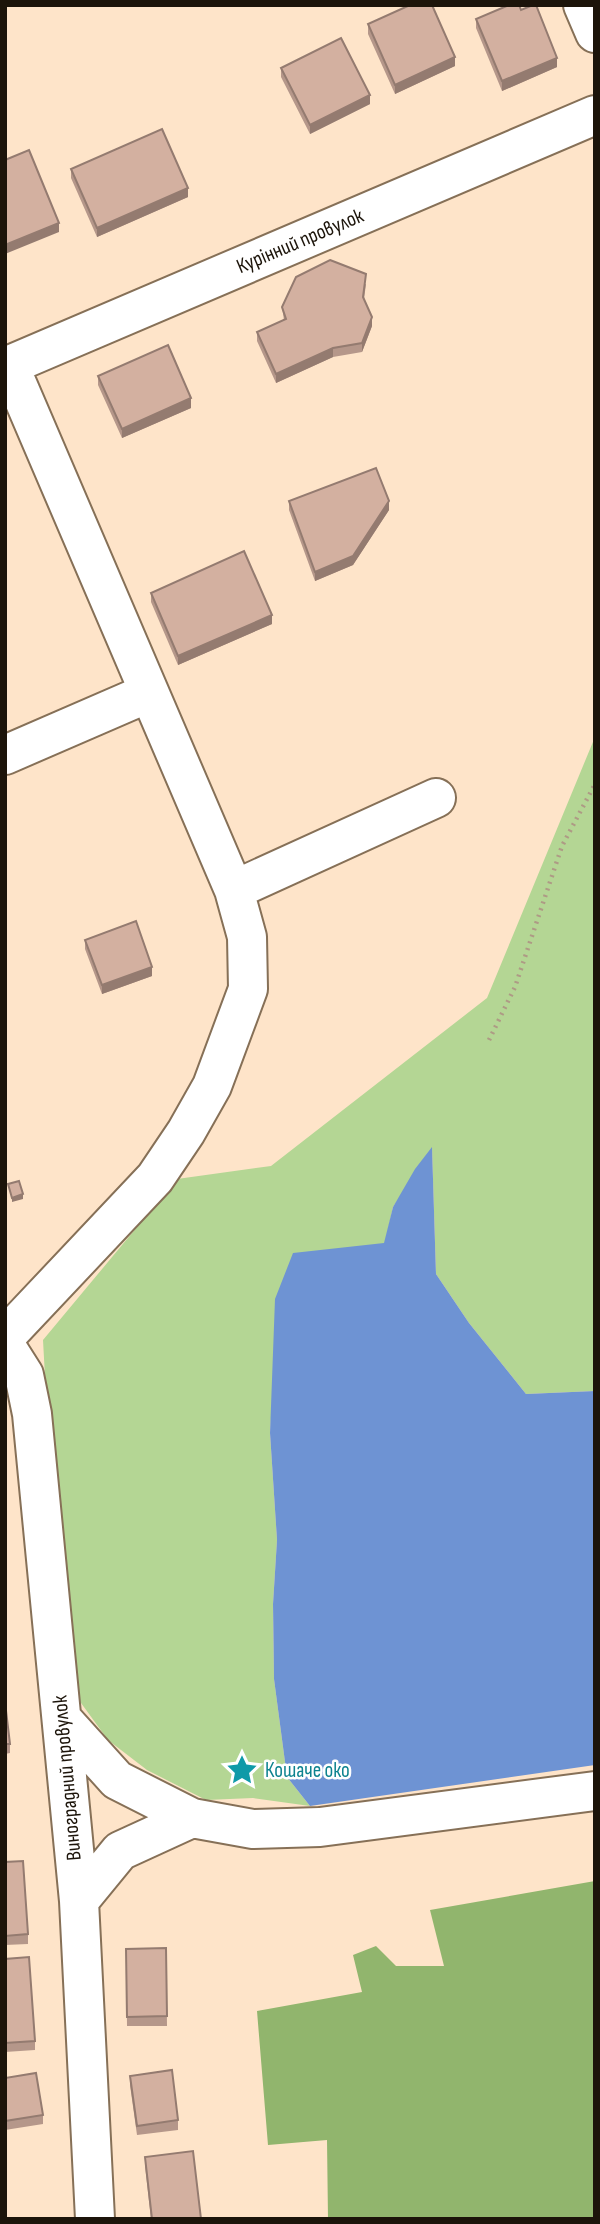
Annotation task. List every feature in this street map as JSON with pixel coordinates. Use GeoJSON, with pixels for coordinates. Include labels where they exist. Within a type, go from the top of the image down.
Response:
{"type":"FeatureCollection","features":[{"type":"Feature","properties":{"kind":"street"},"geometry":{"type":"LineString","coordinates":[[583,5],[595,33]]}},
{"type":"Feature","properties":{"kind":"street","name":"Курінний провулок"},"geometry":{"type":"LineString","coordinates":[[7,366],[594,116]]}},
{"type":"Feature","properties":{"kind":"street"},"geometry":{"type":"LineString","coordinates":[[5,1338],[155,1178],[186,1132],[212,1086],[248,989],[247,937],[234,890],[7,366]]}},
{"type":"Feature","properties":{"kind":"street"},"geometry":{"type":"LineString","coordinates":[[5,755],[148,693]]}},
{"type":"Feature","properties":{"kind":"street"},"geometry":{"type":"LineString","coordinates":[[234,890],[436,798]]}},
{"type":"Feature","properties":{"kind":"street","name":"Виноградний провулок"},"geometry":{"type":"LineString","coordinates":[[5,1345],[24,1375],[32,1414],[79,1901],[95,2219]]}},
{"type":"Feature","properties":{"kind":"street"},"geometry":{"type":"LineString","coordinates":[[62,1720],[117,1780],[191,1818],[253,1829],[320,1827],[595,1791]]}},
{"type":"Feature","properties":{"kind":"street"},"geometry":{"type":"LineString","coordinates":[[79,1901],[120,1851],[191,1818]]}},
{"type":"Feature","properties":{"kind":"path"},"geometry":{"type":"LineString","coordinates":[[489,1040],[515,986],[562,846],[595,784]]}},
{"type":"Feature","properties":{"kind":"green space"},"geometry":{"type":"Polygon","coordinates":[[[595,737],[595,1391],[526,1394],[469,1323],[436,1274],[432,1148],[393,1207],[385,1243],[273,1386],[270,1433],[277,1540],[273,1604],[274,1679],[287,1777],[310,1806],[253,1798],[206,1800],[147,1770],[108,1740],[73,1692],[53,1523],[43,1340],[177,1179],[271,1166],[487,998],[595,737]]]}},
{"type":"Feature","properties":{"kind":"green space"},"geometry":{"type":"Polygon","coordinates":[[[595,1881],[595,2219],[328,2219],[327,2140],[268,2145],[257,2011],[362,1992],[353,1955],[376,1946],[396,1966],[444,1966],[430,1910],[595,1881]]]}},
{"type":"Feature","properties":{"kind":"water"},"geometry":{"type":"Polygon","coordinates":[[[432,1147],[436,1274],[469,1323],[526,1394],[595,1391],[595,1765],[310,1806],[287,1777],[274,1679],[273,1604],[277,1540],[270,1433],[275,1299],[293,1253],[384,1243],[393,1207],[415,1169],[432,1147]]]}},
{"type":"Feature","properties":{"kind":"building"},"geometry":{"type":"Polygon","coordinates":[[[410,5],[432,5],[455,57],[395,85],[368,24],[410,5]]]}},
{"type":"Feature","properties":{"kind":"building"},"geometry":{"type":"Polygon","coordinates":[[[509,5],[519,5],[521,10],[536,5],[557,58],[502,81],[476,19],[509,5]]]}},
{"type":"Feature","properties":{"kind":"building"},"geometry":{"type":"Polygon","coordinates":[[[341,38],[370,95],[310,125],[281,68],[341,38]]]}},
{"type":"Feature","properties":{"kind":"building"},"geometry":{"type":"Polygon","coordinates":[[[162,129],[188,188],[97,228],[71,169],[162,129]]]}},
{"type":"Feature","properties":{"kind":"building"},"geometry":{"type":"Polygon","coordinates":[[[29,150],[59,223],[5,245],[5,160],[29,150]]]}},
{"type":"Feature","properties":{"kind":"building"},"geometry":{"type":"Polygon","coordinates":[[[330,260],[366,274],[363,297],[372,317],[362,343],[333,348],[276,374],[257,332],[286,319],[282,307],[296,277],[330,260]]]}},
{"type":"Feature","properties":{"kind":"building"},"geometry":{"type":"Polygon","coordinates":[[[168,345],[191,398],[122,429],[98,376],[168,345]]]}},
{"type":"Feature","properties":{"kind":"building"},"geometry":{"type":"Polygon","coordinates":[[[376,468],[389,501],[353,556],[315,572],[289,501],[376,468]]]}},
{"type":"Feature","properties":{"kind":"building"},"geometry":{"type":"Polygon","coordinates":[[[244,551],[272,615],[178,656],[151,593],[244,551]]]}},
{"type":"Feature","properties":{"kind":"building"},"geometry":{"type":"Polygon","coordinates":[[[136,921],[152,967],[102,985],[85,940],[136,921]]]}},
{"type":"Feature","properties":{"kind":"building"},"geometry":{"type":"Polygon","coordinates":[[[19,1181],[23,1194],[12,1198],[8,1184],[19,1181]]]}},
{"type":"Feature","properties":{"kind":"building"},"geometry":{"type":"Polygon","coordinates":[[[5,1702],[10,1744],[5,1744],[5,1702]]]}},
{"type":"Feature","properties":{"kind":"building"},"geometry":{"type":"Polygon","coordinates":[[[23,1861],[28,1934],[5,1936],[5,1862],[23,1861]]]}},
{"type":"Feature","properties":{"kind":"building"},"geometry":{"type":"Polygon","coordinates":[[[166,1948],[167,2016],[127,2017],[126,1949],[166,1948]]]}},
{"type":"Feature","properties":{"kind":"building"},"geometry":{"type":"Polygon","coordinates":[[[29,1957],[35,2041],[5,2043],[5,1959],[29,1957]]]}},
{"type":"Feature","properties":{"kind":"building"},"geometry":{"type":"Polygon","coordinates":[[[172,2070],[178,2120],[137,2126],[130,2076],[172,2070]]]}},
{"type":"Feature","properties":{"kind":"building"},"geometry":{"type":"Polygon","coordinates":[[[36,2073],[43,2115],[5,2121],[5,2078],[36,2073]]]}},
{"type":"Feature","properties":{"kind":"building"},"geometry":{"type":"Polygon","coordinates":[[[193,2151],[201,2219],[152,2219],[145,2157],[193,2151]]]}},
{"type":"Feature","properties":{"kind":"place","name":"Кошаче око"},"geometry":{"type":"Point","coordinates":[242,1770]}}]}
